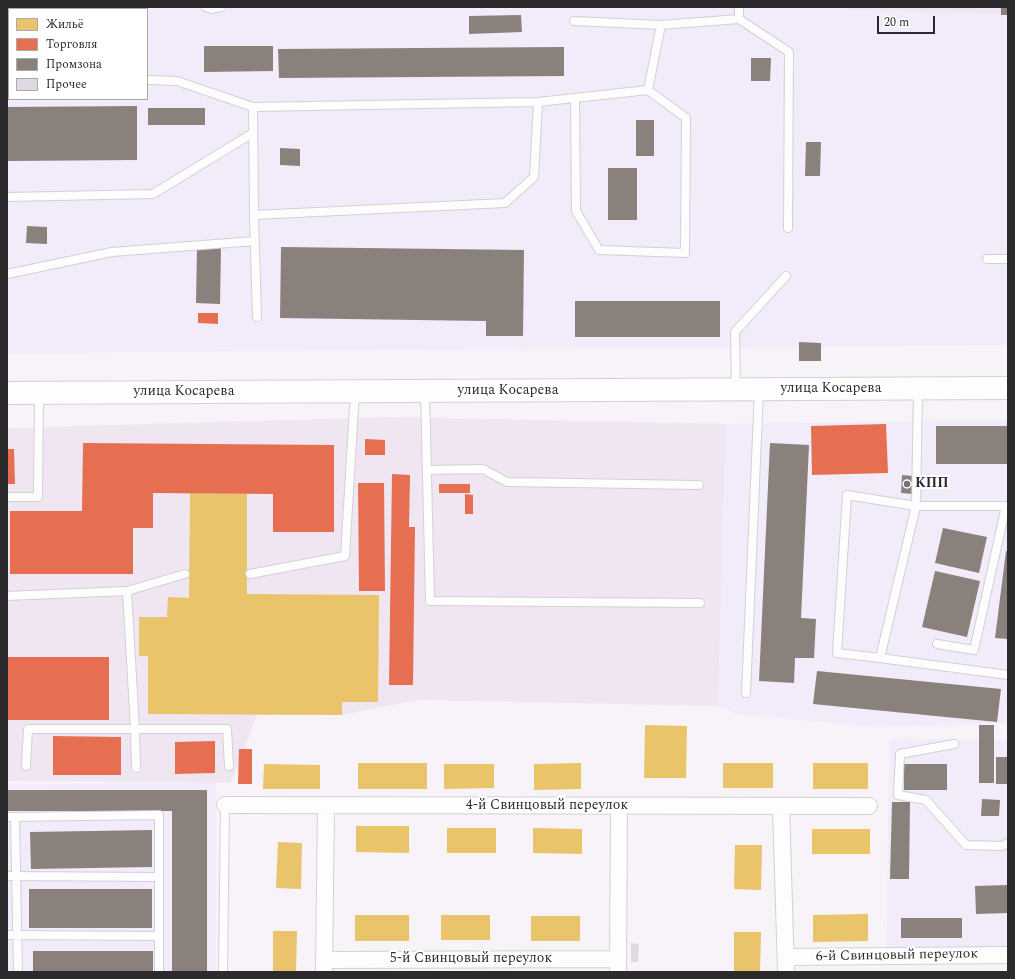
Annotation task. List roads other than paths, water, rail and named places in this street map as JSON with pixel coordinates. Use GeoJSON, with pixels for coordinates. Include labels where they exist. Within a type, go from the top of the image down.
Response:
{"type":"FeatureCollection","features":[{"type":"Feature","properties":{"kind":"street","name":"улица Косарева"},"geometry":{"type":"LineString","coordinates":[[7,393],[1008,388]]}},
{"type":"Feature","properties":{"kind":"street","name":"4-й Свинцовый переулок"},"geometry":{"type":"LineString","coordinates":[[225,806],[868,806]]}},
{"type":"Feature","properties":{"kind":"street"},"geometry":{"type":"LineString","coordinates":[[324,966],[326,806]]}},
{"type":"Feature","properties":{"kind":"street"},"geometry":{"type":"LineString","coordinates":[[618,965],[619,806]]}},
{"type":"Feature","properties":{"kind":"street"},"geometry":{"type":"LineString","coordinates":[[781,806],[786,965]]}},
{"type":"Feature","properties":{"kind":"street","name":"6-й Свинцовый переулок"},"geometry":{"type":"LineString","coordinates":[[786,965],[1008,955]]}},
{"type":"Feature","properties":{"kind":"street","name":"5-й Свинцовый переулок"},"geometry":{"type":"LineString","coordinates":[[324,966],[618,965]]}},
{"type":"Feature","properties":{"kind":"lane"},"geometry":{"type":"LineString","coordinates":[[206,7],[212,9],[221,7]]}},
{"type":"Feature","properties":{"kind":"lane"},"geometry":{"type":"LineString","coordinates":[[739,7],[739,19]]}},
{"type":"Feature","properties":{"kind":"lane"},"geometry":{"type":"LineString","coordinates":[[574,21],[661,25],[739,19],[789,52],[788,228]]}},
{"type":"Feature","properties":{"kind":"lane"},"geometry":{"type":"LineString","coordinates":[[648,90],[661,25]]}},
{"type":"Feature","properties":{"kind":"lane"},"geometry":{"type":"LineString","coordinates":[[148,80],[177,82],[253,107],[538,102],[648,90],[686,118],[685,253],[599,250],[576,211],[575,98]]}},
{"type":"Feature","properties":{"kind":"lane"},"geometry":{"type":"LineString","coordinates":[[254,215],[505,203],[534,177],[538,102]]}},
{"type":"Feature","properties":{"kind":"lane"},"geometry":{"type":"LineString","coordinates":[[253,107],[257,317]]}},
{"type":"Feature","properties":{"kind":"lane"},"geometry":{"type":"LineString","coordinates":[[7,198],[153,194],[253,133]]}},
{"type":"Feature","properties":{"kind":"lane"},"geometry":{"type":"LineString","coordinates":[[7,274],[112,252],[255,241]]}},
{"type":"Feature","properties":{"kind":"lane"},"geometry":{"type":"LineString","coordinates":[[987,259],[1008,259]]}},
{"type":"Feature","properties":{"kind":"lane"},"geometry":{"type":"LineString","coordinates":[[736,390],[735,332],[786,276]]}},
{"type":"Feature","properties":{"kind":"lane"},"geometry":{"type":"LineString","coordinates":[[746,693],[759,389]]}},
{"type":"Feature","properties":{"kind":"lane"},"geometry":{"type":"LineString","coordinates":[[880,658],[916,506],[918,389]]}},
{"type":"Feature","properties":{"kind":"lane"},"geometry":{"type":"LineString","coordinates":[[250,574],[345,556],[354,391]]}},
{"type":"Feature","properties":{"kind":"lane"},"geometry":{"type":"LineString","coordinates":[[425,391],[430,601],[700,604]]}},
{"type":"Feature","properties":{"kind":"lane"},"geometry":{"type":"LineString","coordinates":[[7,497],[38,497],[39,393]]}},
{"type":"Feature","properties":{"kind":"lane"},"geometry":{"type":"LineString","coordinates":[[427,470],[483,469],[507,482],[700,485]]}},
{"type":"Feature","properties":{"kind":"lane"},"geometry":{"type":"LineString","coordinates":[[937,644],[974,650],[1006,506],[916,506],[847,495],[837,653],[1008,675]]}},
{"type":"Feature","properties":{"kind":"lane"},"geometry":{"type":"LineString","coordinates":[[7,596],[127,591],[185,574]]}},
{"type":"Feature","properties":{"kind":"lane"},"geometry":{"type":"LineString","coordinates":[[127,591],[136,768]]}},
{"type":"Feature","properties":{"kind":"lane"},"geometry":{"type":"LineString","coordinates":[[26,766],[28,729],[227,729],[229,766]]}},
{"type":"Feature","properties":{"kind":"lane"},"geometry":{"type":"LineString","coordinates":[[954,744],[900,754],[898,795],[926,800],[966,845],[1002,846],[1008,843]]}},
{"type":"Feature","properties":{"kind":"lane"},"geometry":{"type":"LineString","coordinates":[[223,972],[225,806]]}},
{"type":"Feature","properties":{"kind":"lane"},"geometry":{"type":"LineString","coordinates":[[18,972],[16,876],[11,817],[160,815],[159,972]]}},
{"type":"Feature","properties":{"kind":"lane"},"geometry":{"type":"LineString","coordinates":[[7,876],[159,877]]}},
{"type":"Feature","properties":{"kind":"lane"},"geometry":{"type":"LineString","coordinates":[[7,935],[159,936]]}},
{"type":"Feature","properties":{"kind":"place","name":"КПП"},"geometry":{"type":"Point","coordinates":[907,484]}}]}
